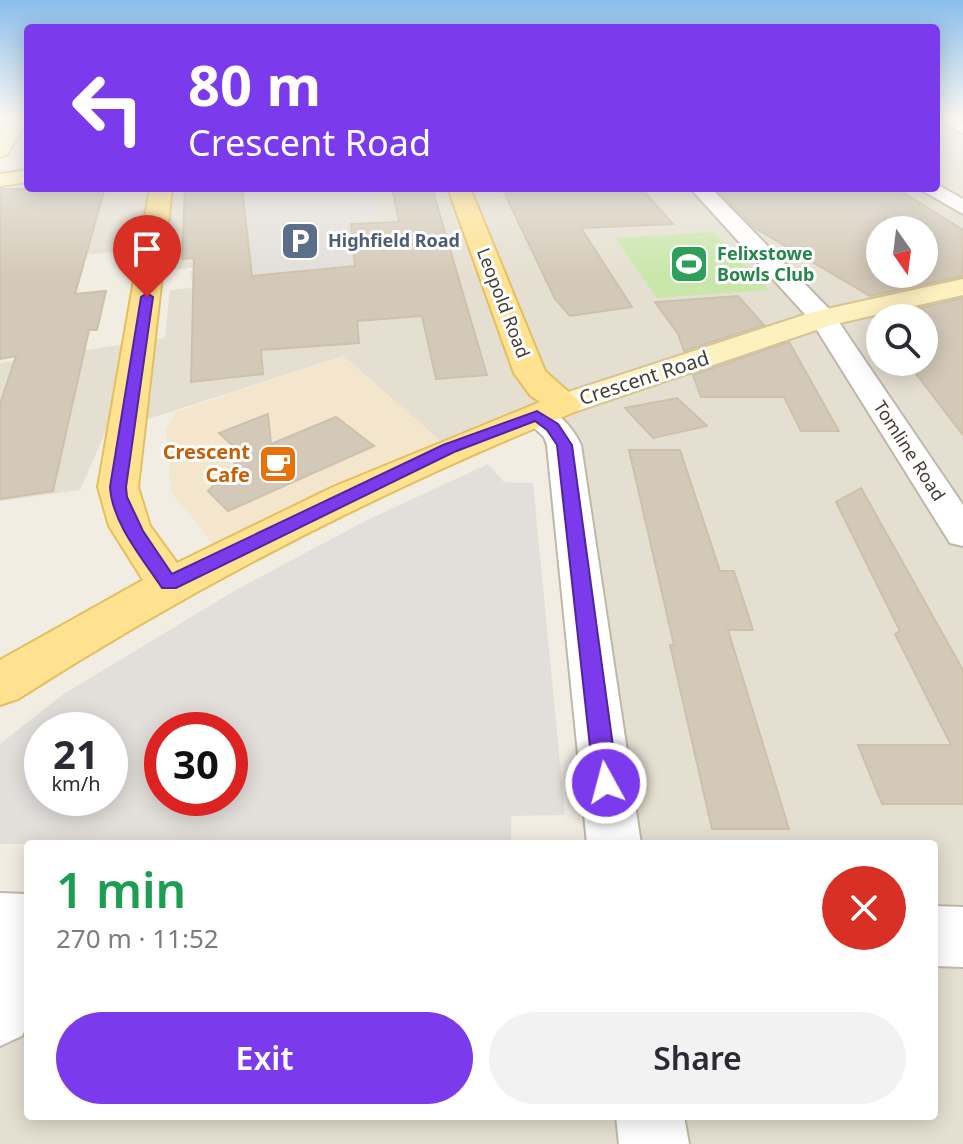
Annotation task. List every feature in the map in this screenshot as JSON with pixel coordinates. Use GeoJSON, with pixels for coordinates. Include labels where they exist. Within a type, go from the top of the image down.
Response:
{"type":"FeatureCollection","features":[{"type":"Feature","properties":{"kind":"main road"},"geometry":{"type":"LineString","coordinates":[[160,192],[118,497],[134,532],[169,584]]}},
{"type":"Feature","properties":{"kind":"main road","name":"Leopold Road"},"geometry":{"type":"LineString","coordinates":[[461,192],[530,373],[542,388],[551,410]]}},
{"type":"Feature","properties":{"kind":"main road","name":"Crescent Road"},"geometry":{"type":"LineString","coordinates":[[0,685],[169,584],[422,461],[551,410]]}},
{"type":"Feature","properties":{"kind":"street"},"geometry":{"type":"LineString","coordinates":[[0,180],[24,177]]}},
{"type":"Feature","properties":{"kind":"street","name":"Tomline Road"},"geometry":{"type":"LineString","coordinates":[[704,192],[823,318],[963,534]]}},
{"type":"Feature","properties":{"kind":"street"},"geometry":{"type":"LineString","coordinates":[[935,192],[963,208]]}},
{"type":"Feature","properties":{"kind":"street","name":"Crescent Road"},"geometry":{"type":"LineString","coordinates":[[551,410],[823,318],[963,287]]}},
{"type":"Feature","properties":{"kind":"street","name":"Leopold Road"},"geometry":{"type":"LineString","coordinates":[[551,410],[564,445],[613,840]]}},
{"type":"Feature","properties":{"kind":"street"},"geometry":{"type":"LineString","coordinates":[[0,922],[24,923]]}},
{"type":"Feature","properties":{"kind":"street"},"geometry":{"type":"LineString","coordinates":[[938,936],[963,937]]}},
{"type":"Feature","properties":{"kind":"street"},"geometry":{"type":"LineString","coordinates":[[0,1014],[24,954]]}},
{"type":"Feature","properties":{"kind":"street"},"geometry":{"type":"LineString","coordinates":[[651,1120],[654,1144]]}},
{"type":"Feature","properties":{"kind":"shaded area"},"geometry":{"type":"Polygon","coordinates":[[[940,171],[963,171],[963,1144],[0,1144],[0,1014],[24,954],[24,1120],[938,1120],[938,840],[613,840],[564,445],[565,405],[449,449],[343,356],[105,433],[80,490],[0,501],[0,363],[165,338],[170,290],[352,272],[351,220],[377,219],[374,192],[940,192],[940,171]]]}},
{"type":"Feature","properties":{"kind":"shaded area"},"geometry":{"type":"Polygon","coordinates":[[[109,192],[242,192],[250,263],[168,270],[166,247],[63,257],[58,197],[109,192]]]}},
{"type":"Feature","properties":{"kind":"shaded area","name":"Highfield Road"},"geometry":{"type":"Polygon","coordinates":[[[242,192],[374,192],[377,219],[351,221],[353,272],[193,289],[190,271],[250,262],[242,192]]]}},
{"type":"Feature","properties":{"kind":"shaded area"},"geometry":{"type":"Polygon","coordinates":[[[344,356],[441,441],[214,545],[171,492],[166,430],[176,412],[344,356]]]}},
{"type":"Feature","properties":{"kind":"shaded area"},"geometry":{"type":"Polygon","coordinates":[[[488,464],[504,482],[533,483],[565,815],[511,816],[511,840],[24,840],[24,844],[0,844],[0,744],[24,725],[24,816],[128,816],[128,712],[40,712],[62,695],[236,590],[367,520],[488,464]]]}},
{"type":"Feature","properties":{"kind":"green space","name":"Felixstowe Bowls Club"},"geometry":{"type":"Polygon","coordinates":[[[714,232],[769,290],[657,298],[615,238],[714,232]]]}},
{"type":"Feature","properties":{"kind":"building"},"geometry":{"type":"Polygon","coordinates":[[[0,189],[104,192],[75,294],[106,291],[97,330],[89,330],[53,491],[0,499],[0,404],[16,356],[0,359],[0,189]]]}},
{"type":"Feature","properties":{"kind":"building"},"geometry":{"type":"Polygon","coordinates":[[[185,192],[242,192],[252,276],[355,266],[351,224],[399,222],[393,192],[433,192],[487,375],[436,379],[422,316],[357,321],[359,343],[261,350],[263,374],[191,382],[194,258],[182,259],[185,192]]]}},
{"type":"Feature","properties":{"kind":"building"},"geometry":{"type":"Polygon","coordinates":[[[504,192],[645,192],[673,224],[581,228],[632,307],[570,316],[555,299],[504,192]]]}},
{"type":"Feature","properties":{"kind":"building"},"geometry":{"type":"Polygon","coordinates":[[[719,192],[902,192],[963,230],[963,276],[938,281],[938,216],[866,216],[866,288],[907,288],[870,296],[755,228],[719,192]]]}},
{"type":"Feature","properties":{"kind":"building","name":"Felixstowe Bowls Club"},"geometry":{"type":"Polygon","coordinates":[[[738,296],[764,325],[684,351],[678,334],[655,302],[738,296]]]}},
{"type":"Feature","properties":{"kind":"building"},"geometry":{"type":"Polygon","coordinates":[[[963,298],[963,435],[918,376],[938,376],[937,304],[963,298]]]}},
{"type":"Feature","properties":{"kind":"building"},"geometry":{"type":"Polygon","coordinates":[[[789,342],[839,431],[801,431],[784,397],[701,397],[693,375],[789,342]]]}},
{"type":"Feature","properties":{"kind":"building"},"geometry":{"type":"Polygon","coordinates":[[[677,398],[707,426],[653,438],[625,408],[677,398]]]}},
{"type":"Feature","properties":{"kind":"building"},"geometry":{"type":"Polygon","coordinates":[[[268,414],[271,444],[336,417],[374,446],[228,511],[208,491],[243,455],[219,433],[268,414]]]}},
{"type":"Feature","properties":{"kind":"building"},"geometry":{"type":"Polygon","coordinates":[[[629,450],[680,450],[720,571],[734,571],[753,630],[728,630],[789,829],[712,829],[629,450]]]}},
{"type":"Feature","properties":{"kind":"building"},"geometry":{"type":"Polygon","coordinates":[[[861,488],[963,670],[963,804],[882,804],[858,745],[951,745],[895,634],[900,631],[836,502],[861,488]]]}},
{"type":"Feature","properties":{"kind":"place","name":"Highfield Road"},"geometry":{"type":"Point","coordinates":[300,241]}},
{"type":"Feature","properties":{"kind":"place","name":"Felixstowe Bowls Club"},"geometry":{"type":"Point","coordinates":[689,264]}},
{"type":"Feature","properties":{"kind":"place","name":"Crescent Cafe"},"geometry":{"type":"Point","coordinates":[278,464]}},
{"type":"Feature","properties":{"kind":"route"},"geometry":{"type":"LineString","coordinates":[[147,297],[124,430],[118,497],[145,551],[169,584],[449,449],[537,415],[559,433],[564,445],[606,783]]}}]}
